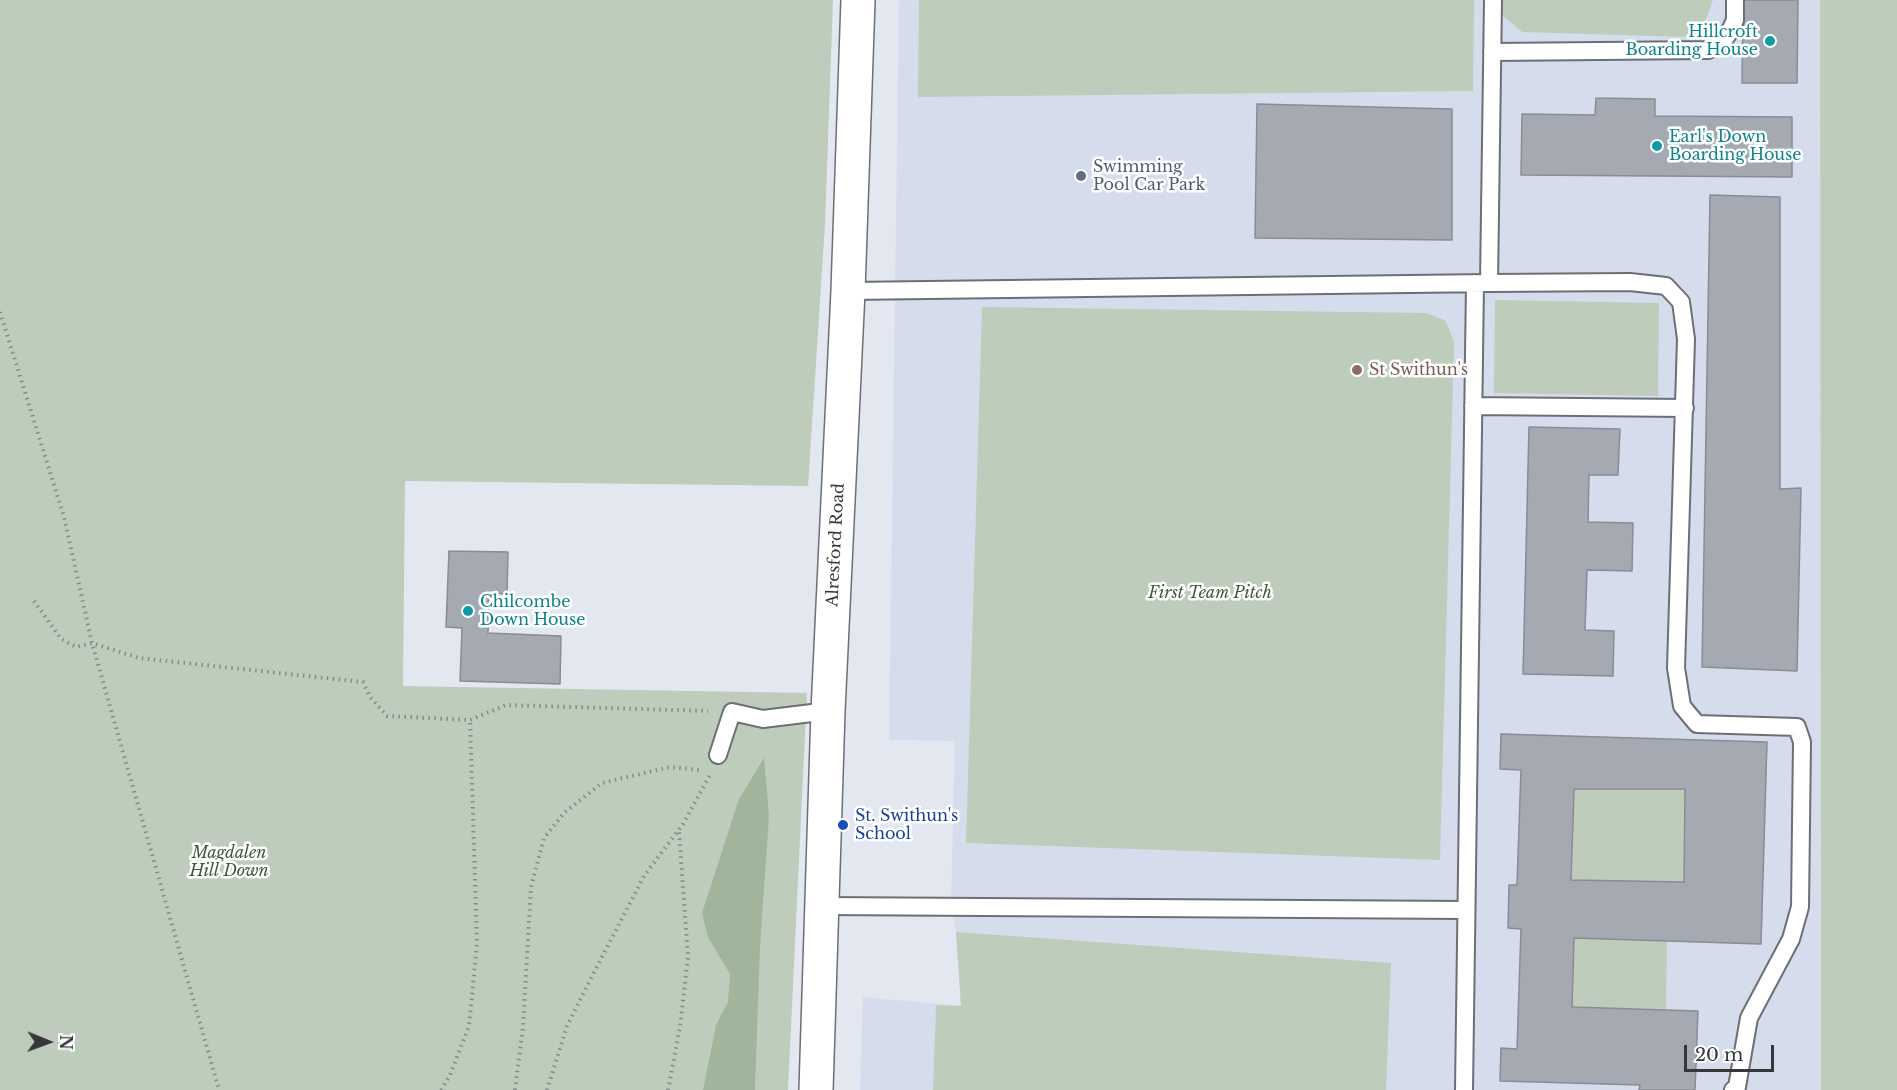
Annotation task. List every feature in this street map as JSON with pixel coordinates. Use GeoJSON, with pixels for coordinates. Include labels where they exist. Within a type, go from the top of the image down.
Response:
{"type":"FeatureCollection","features":[{"type":"Feature","properties":{"kind":"main road","name":"Alresford Road"},"geometry":{"type":"LineString","coordinates":[[816,1090],[828,711],[848,291],[858,0]]}},
{"type":"Feature","properties":{"kind":"lane"},"geometry":{"type":"LineString","coordinates":[[1464,1090],[1473,406],[1482,283],[1493,0]]}},
{"type":"Feature","properties":{"kind":"lane"},"geometry":{"type":"LineString","coordinates":[[1492,52],[1708,50],[1722,43],[1730,31],[1735,20],[1735,0]]}},
{"type":"Feature","properties":{"kind":"lane"},"geometry":{"type":"LineString","coordinates":[[848,291],[1482,283],[1630,282],[1666,285],[1681,302],[1686,339],[1676,668],[1682,706],[1696,724],[1797,727],[1802,742],[1800,907],[1791,939],[1749,1018],[1737,1087],[1733,1090]]}},
{"type":"Feature","properties":{"kind":"lane"},"geometry":{"type":"LineString","coordinates":[[1473,406],[1685,408]]}},
{"type":"Feature","properties":{"kind":"lane"},"geometry":{"type":"LineString","coordinates":[[718,755],[732,712],[763,719],[828,711]]}},
{"type":"Feature","properties":{"kind":"lane"},"geometry":{"type":"LineString","coordinates":[[822,906],[1466,910]]}},
{"type":"Feature","properties":{"kind":"path"},"geometry":{"type":"LineString","coordinates":[[0,312],[64,517],[92,643],[219,1090]]}},
{"type":"Feature","properties":{"kind":"path"},"geometry":{"type":"LineString","coordinates":[[34,601],[61,639],[76,647],[92,643],[139,658],[363,682],[370,697],[387,716],[470,720],[506,705],[597,706],[732,712]]}},
{"type":"Feature","properties":{"kind":"path"},"geometry":{"type":"LineString","coordinates":[[441,1090],[450,1075],[469,1026],[477,943],[470,720]]}},
{"type":"Feature","properties":{"kind":"path"},"geometry":{"type":"LineString","coordinates":[[515,1090],[523,1027],[531,887],[544,838],[564,813],[602,783],[670,766],[712,771],[679,830],[644,876],[588,984],[567,1026],[547,1090]]}},
{"type":"Feature","properties":{"kind":"path"},"geometry":{"type":"LineString","coordinates":[[668,1090],[680,1027],[688,957],[679,830]]}},
{"type":"Feature","properties":{"kind":"shaded area","name":"St Swithun's"},"geometry":{"type":"Polygon","coordinates":[[[899,0],[1820,0],[1821,1090],[860,1090],[863,997],[961,1006],[956,932],[951,907],[955,741],[889,740],[899,0]]]}},
{"type":"Feature","properties":{"kind":"green space","name":"Magdalen Hill Down"},"geometry":{"type":"Polygon","coordinates":[[[0,0],[833,0],[825,224],[808,486],[405,481],[403,686],[807,693],[788,1090],[0,1090],[0,0]]]}},
{"type":"Feature","properties":{"kind":"green space"},"geometry":{"type":"Polygon","coordinates":[[[919,0],[1474,0],[1473,91],[918,97],[919,0]]]}},
{"type":"Feature","properties":{"kind":"green space"},"geometry":{"type":"Polygon","coordinates":[[[1502,0],[1713,0],[1704,25],[1684,37],[1522,32],[1502,15],[1502,0]]]}},
{"type":"Feature","properties":{"kind":"green space"},"geometry":{"type":"Polygon","coordinates":[[[1820,0],[1897,0],[1897,1090],[1821,1090],[1820,0]]]}},
{"type":"Feature","properties":{"kind":"green space"},"geometry":{"type":"Polygon","coordinates":[[[1495,300],[1659,303],[1658,396],[1494,393],[1495,300]]]}},
{"type":"Feature","properties":{"kind":"green space","name":"First Team Pitch"},"geometry":{"type":"Polygon","coordinates":[[[982,307],[1427,313],[1446,321],[1454,343],[1440,860],[966,843],[982,307]]]}},
{"type":"Feature","properties":{"kind":"green space"},"geometry":{"type":"Polygon","coordinates":[[[764,758],[769,816],[760,947],[755,1090],[703,1090],[716,1025],[728,1002],[730,974],[708,937],[702,913],[739,799],[764,758]]]}},
{"type":"Feature","properties":{"kind":"green space"},"geometry":{"type":"Polygon","coordinates":[[[1574,789],[1685,789],[1684,882],[1571,880],[1574,789]]]}},
{"type":"Feature","properties":{"kind":"green space"},"geometry":{"type":"Polygon","coordinates":[[[956,932],[1391,963],[1386,1090],[933,1090],[936,1005],[961,1006],[956,932]]]}},
{"type":"Feature","properties":{"kind":"green space"},"geometry":{"type":"Polygon","coordinates":[[[1574,938],[1667,940],[1666,1009],[1572,1007],[1574,938]]]}},
{"type":"Feature","properties":{"kind":"building","name":"Hillcroft Boarding House"},"geometry":{"type":"Polygon","coordinates":[[[1743,0],[1798,0],[1797,83],[1742,83],[1743,0]]]}},
{"type":"Feature","properties":{"kind":"building","name":"Earl's Down Boarding House"},"geometry":{"type":"Polygon","coordinates":[[[1596,98],[1655,99],[1655,116],[1792,117],[1792,177],[1521,175],[1522,114],[1595,115],[1596,98]]]}},
{"type":"Feature","properties":{"kind":"building"},"geometry":{"type":"Polygon","coordinates":[[[1257,104],[1452,109],[1452,240],[1255,238],[1257,104]]]}},
{"type":"Feature","properties":{"kind":"building"},"geometry":{"type":"Polygon","coordinates":[[[1710,195],[1780,197],[1780,489],[1801,488],[1797,671],[1702,667],[1710,195]]]}},
{"type":"Feature","properties":{"kind":"building"},"geometry":{"type":"Polygon","coordinates":[[[1529,427],[1620,429],[1618,475],[1589,475],[1588,522],[1633,523],[1632,571],[1587,570],[1585,630],[1614,631],[1613,676],[1523,674],[1529,427]]]}},
{"type":"Feature","properties":{"kind":"building","name":"Chilcombe Down House"},"geometry":{"type":"Polygon","coordinates":[[[449,551],[508,552],[507,594],[489,593],[488,633],[561,636],[560,684],[460,681],[462,628],[446,627],[449,551]]]}},
{"type":"Feature","properties":{"kind":"building"},"geometry":{"type":"Polygon","coordinates":[[[1501,734],[1767,742],[1761,944],[1574,938],[1572,1007],[1698,1011],[1695,1090],[1639,1090],[1640,1085],[1500,1081],[1501,1048],[1517,1049],[1521,929],[1508,928],[1509,885],[1517,885],[1521,770],[1500,769],[1501,734]],[[1574,789],[1571,880],[1684,882],[1685,789],[1574,789]]]}},
{"type":"Feature","properties":{"kind":"place","name":"Hillcroft Boarding House"},"geometry":{"type":"Point","coordinates":[1770,41]}},
{"type":"Feature","properties":{"kind":"place","name":"Earl's Down Boarding House"},"geometry":{"type":"Point","coordinates":[1657,146]}},
{"type":"Feature","properties":{"kind":"place","name":"Swimming Pool Car Park"},"geometry":{"type":"Point","coordinates":[1081,176]}},
{"type":"Feature","properties":{"kind":"place","name":"St Swithun's"},"geometry":{"type":"Point","coordinates":[1357,370]}},
{"type":"Feature","properties":{"kind":"place","name":"Chilcombe Down House"},"geometry":{"type":"Point","coordinates":[468,611]}},
{"type":"Feature","properties":{"kind":"place","name":"St. Swithun's School"},"geometry":{"type":"Point","coordinates":[843,825]}}]}
